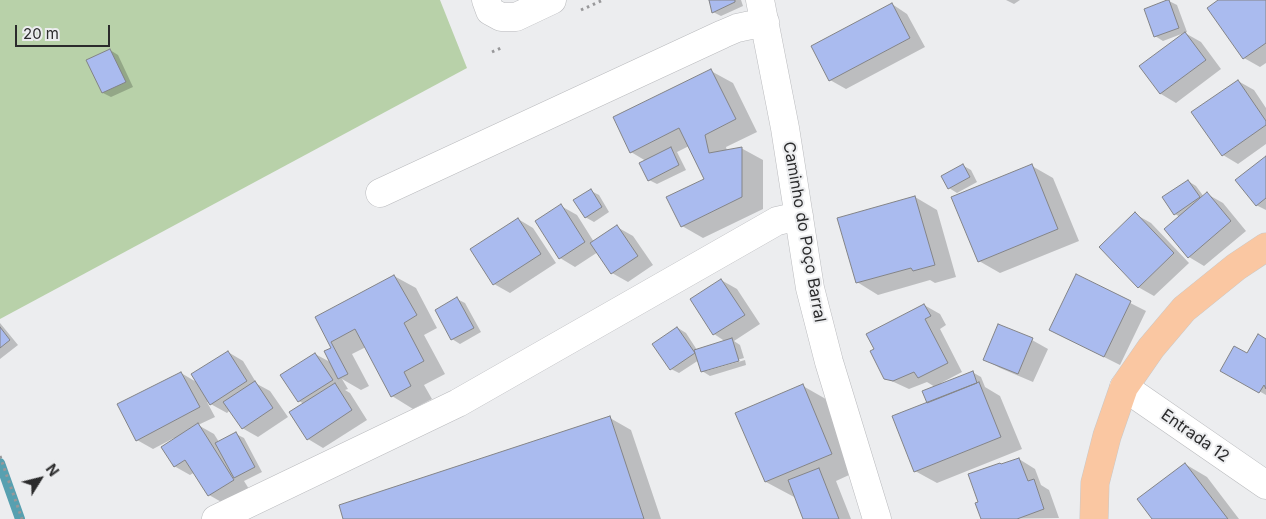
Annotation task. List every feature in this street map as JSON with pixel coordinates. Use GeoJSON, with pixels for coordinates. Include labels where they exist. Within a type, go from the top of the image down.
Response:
{"type":"FeatureCollection","features":[{"type":"Feature","properties":{"kind":"main road"},"geometry":{"type":"LineString","coordinates":[[1094,519],[1095,482],[1107,436],[1124,387],[1151,348],[1184,309],[1236,267],[1266,247]]}},
{"type":"Feature","properties":{"kind":"street"},"geometry":{"type":"LineString","coordinates":[[486,0],[490,11],[501,17],[516,17],[552,0]]}},
{"type":"Feature","properties":{"kind":"street"},"geometry":{"type":"LineString","coordinates":[[380,193],[737,28],[762,11]]}},
{"type":"Feature","properties":{"kind":"street","name":"Caminho do Poço Barral"},"geometry":{"type":"LineString","coordinates":[[762,11],[785,128],[810,288],[829,362],[878,519]]}},
{"type":"Feature","properties":{"kind":"street"},"geometry":{"type":"LineString","coordinates":[[216,519],[458,403],[777,221],[799,216]]}},
{"type":"Feature","properties":{"kind":"street","name":"Entrada 12"},"geometry":{"type":"LineString","coordinates":[[1124,387],[1266,485]]}},
{"type":"Feature","properties":{"kind":"path"},"geometry":{"type":"LineString","coordinates":[[0,456],[22,519]]}},
{"type":"Feature","properties":{"kind":"green space"},"geometry":{"type":"Polygon","coordinates":[[[0,0],[440,0],[467,68],[0,319],[0,0]]]}},
{"type":"Feature","properties":{"kind":"building"},"geometry":{"type":"Polygon","coordinates":[[[709,0],[735,0],[735,2],[712,13],[709,0]]]}},
{"type":"Feature","properties":{"kind":"building"},"geometry":{"type":"Polygon","coordinates":[[[1169,0],[1179,28],[1154,37],[1144,9],[1169,0]]]}},
{"type":"Feature","properties":{"kind":"building"},"geometry":{"type":"Polygon","coordinates":[[[1218,0],[1266,0],[1266,43],[1243,59],[1207,8],[1218,0]]]}},
{"type":"Feature","properties":{"kind":"building"},"geometry":{"type":"Polygon","coordinates":[[[892,3],[910,38],[829,81],[811,46],[892,3]]]}},
{"type":"Feature","properties":{"kind":"building"},"geometry":{"type":"Polygon","coordinates":[[[1185,32],[1206,60],[1160,94],[1139,66],[1185,32]]]}},
{"type":"Feature","properties":{"kind":"building"},"geometry":{"type":"Polygon","coordinates":[[[110,49],[126,82],[102,93],[86,60],[110,49]]]}},
{"type":"Feature","properties":{"kind":"building"},"geometry":{"type":"Polygon","coordinates":[[[711,69],[736,119],[705,135],[709,153],[742,147],[742,197],[681,227],[666,197],[704,179],[679,128],[630,153],[613,117],[711,69]]]}},
{"type":"Feature","properties":{"kind":"building"},"geometry":{"type":"Polygon","coordinates":[[[1238,80],[1266,121],[1266,125],[1222,156],[1191,112],[1238,80]]]}},
{"type":"Feature","properties":{"kind":"building"},"geometry":{"type":"Polygon","coordinates":[[[671,147],[679,165],[648,181],[639,163],[671,147]]]}},
{"type":"Feature","properties":{"kind":"building"},"geometry":{"type":"Polygon","coordinates":[[[1266,156],[1266,198],[1256,206],[1235,180],[1266,156]]]}},
{"type":"Feature","properties":{"kind":"building"},"geometry":{"type":"Polygon","coordinates":[[[963,164],[970,177],[948,189],[941,176],[963,164]]]}},
{"type":"Feature","properties":{"kind":"building"},"geometry":{"type":"Polygon","coordinates":[[[1032,164],[1058,229],[978,262],[951,197],[1032,164]]]}},
{"type":"Feature","properties":{"kind":"building"},"geometry":{"type":"Polygon","coordinates":[[[1188,180],[1200,197],[1174,215],[1162,197],[1188,180]]]}},
{"type":"Feature","properties":{"kind":"building"},"geometry":{"type":"Polygon","coordinates":[[[591,189],[602,207],[585,218],[573,200],[591,189]]]}},
{"type":"Feature","properties":{"kind":"building"},"geometry":{"type":"Polygon","coordinates":[[[1207,192],[1231,221],[1188,258],[1164,229],[1207,192]]]}},
{"type":"Feature","properties":{"kind":"building"},"geometry":{"type":"Polygon","coordinates":[[[915,196],[935,265],[913,271],[911,268],[856,283],[837,218],[915,196]]]}},
{"type":"Feature","properties":{"kind":"building"},"geometry":{"type":"Polygon","coordinates":[[[561,204],[585,242],[559,259],[535,221],[561,204]]]}},
{"type":"Feature","properties":{"kind":"building"},"geometry":{"type":"Polygon","coordinates":[[[1135,212],[1174,253],[1138,288],[1099,247],[1135,212]]]}},
{"type":"Feature","properties":{"kind":"building"},"geometry":{"type":"Polygon","coordinates":[[[518,218],[541,254],[493,285],[470,249],[518,218]]]}},
{"type":"Feature","properties":{"kind":"building"},"geometry":{"type":"Polygon","coordinates":[[[617,225],[638,256],[611,274],[590,243],[617,225]]]}},
{"type":"Feature","properties":{"kind":"building"},"geometry":{"type":"Polygon","coordinates":[[[1076,274],[1131,301],[1104,357],[1049,330],[1076,274]]]}},
{"type":"Feature","properties":{"kind":"building"},"geometry":{"type":"Polygon","coordinates":[[[394,275],[417,315],[404,323],[424,361],[404,372],[411,386],[391,397],[355,329],[331,342],[348,374],[338,379],[324,351],[331,348],[315,317],[394,275]]]}},
{"type":"Feature","properties":{"kind":"building"},"geometry":{"type":"Polygon","coordinates":[[[721,279],[745,315],[713,335],[690,299],[721,279]]]}},
{"type":"Feature","properties":{"kind":"building"},"geometry":{"type":"Polygon","coordinates":[[[457,297],[474,328],[451,340],[435,310],[457,297]]]}},
{"type":"Feature","properties":{"kind":"building"},"geometry":{"type":"Polygon","coordinates":[[[924,304],[931,316],[925,319],[948,363],[918,378],[914,372],[893,381],[884,379],[870,351],[874,349],[866,334],[924,304]]]}},
{"type":"Feature","properties":{"kind":"building"},"geometry":{"type":"Polygon","coordinates":[[[998,324],[1033,338],[1018,374],[983,360],[998,324]]]}},
{"type":"Feature","properties":{"kind":"building"},"geometry":{"type":"Polygon","coordinates":[[[0,327],[10,340],[0,348],[0,327]]]}},
{"type":"Feature","properties":{"kind":"building"},"geometry":{"type":"Polygon","coordinates":[[[677,327],[695,353],[670,370],[652,344],[677,327]]]}},
{"type":"Feature","properties":{"kind":"building"},"geometry":{"type":"Polygon","coordinates":[[[1258,334],[1266,339],[1266,389],[1264,385],[1259,393],[1220,371],[1234,346],[1247,353],[1258,334]]]}},
{"type":"Feature","properties":{"kind":"building"},"geometry":{"type":"Polygon","coordinates":[[[732,338],[739,361],[701,372],[694,350],[732,338]]]}},
{"type":"Feature","properties":{"kind":"building"},"geometry":{"type":"Polygon","coordinates":[[[228,351],[247,381],[210,405],[191,374],[228,351]]]}},
{"type":"Feature","properties":{"kind":"building"},"geometry":{"type":"Polygon","coordinates":[[[315,353],[333,380],[298,402],[280,375],[315,353]]]}},
{"type":"Feature","properties":{"kind":"building"},"geometry":{"type":"Polygon","coordinates":[[[973,371],[977,383],[927,403],[922,391],[973,371]]]}},
{"type":"Feature","properties":{"kind":"building"},"geometry":{"type":"Polygon","coordinates":[[[181,372],[200,407],[136,441],[117,404],[181,372]]]}},
{"type":"Feature","properties":{"kind":"building"},"geometry":{"type":"Polygon","coordinates":[[[255,381],[273,408],[242,429],[223,402],[255,381]]]}},
{"type":"Feature","properties":{"kind":"building"},"geometry":{"type":"Polygon","coordinates":[[[979,382],[1001,437],[914,472],[892,416],[979,382]]]}},
{"type":"Feature","properties":{"kind":"building"},"geometry":{"type":"Polygon","coordinates":[[[335,383],[352,410],[307,440],[289,412],[335,383]]]}},
{"type":"Feature","properties":{"kind":"building"},"geometry":{"type":"Polygon","coordinates":[[[803,384],[832,454],[765,482],[735,413],[803,384]]]}},
{"type":"Feature","properties":{"kind":"building"},"geometry":{"type":"Polygon","coordinates":[[[610,416],[644,519],[343,519],[339,505],[610,416]]]}},
{"type":"Feature","properties":{"kind":"building"},"geometry":{"type":"Polygon","coordinates":[[[198,423],[234,480],[208,496],[185,460],[174,467],[161,447],[198,423]]]}},
{"type":"Feature","properties":{"kind":"building"},"geometry":{"type":"Polygon","coordinates":[[[236,432],[255,467],[234,478],[215,443],[236,432]]]}},
{"type":"Feature","properties":{"kind":"building"},"geometry":{"type":"Polygon","coordinates":[[[1019,458],[1028,481],[1034,479],[1044,509],[1017,519],[981,519],[975,503],[978,502],[968,474],[1019,458]]]}},
{"type":"Feature","properties":{"kind":"building"},"geometry":{"type":"Polygon","coordinates":[[[1185,463],[1228,519],[1152,519],[1137,499],[1185,463]]]}},
{"type":"Feature","properties":{"kind":"building"},"geometry":{"type":"Polygon","coordinates":[[[819,468],[839,519],[803,519],[788,480],[819,468]]]}},
{"type":"Feature","properties":{"kind":"waterway"},"geometry":{"type":"LineString","coordinates":[[0,463],[20,519]]}}]}
